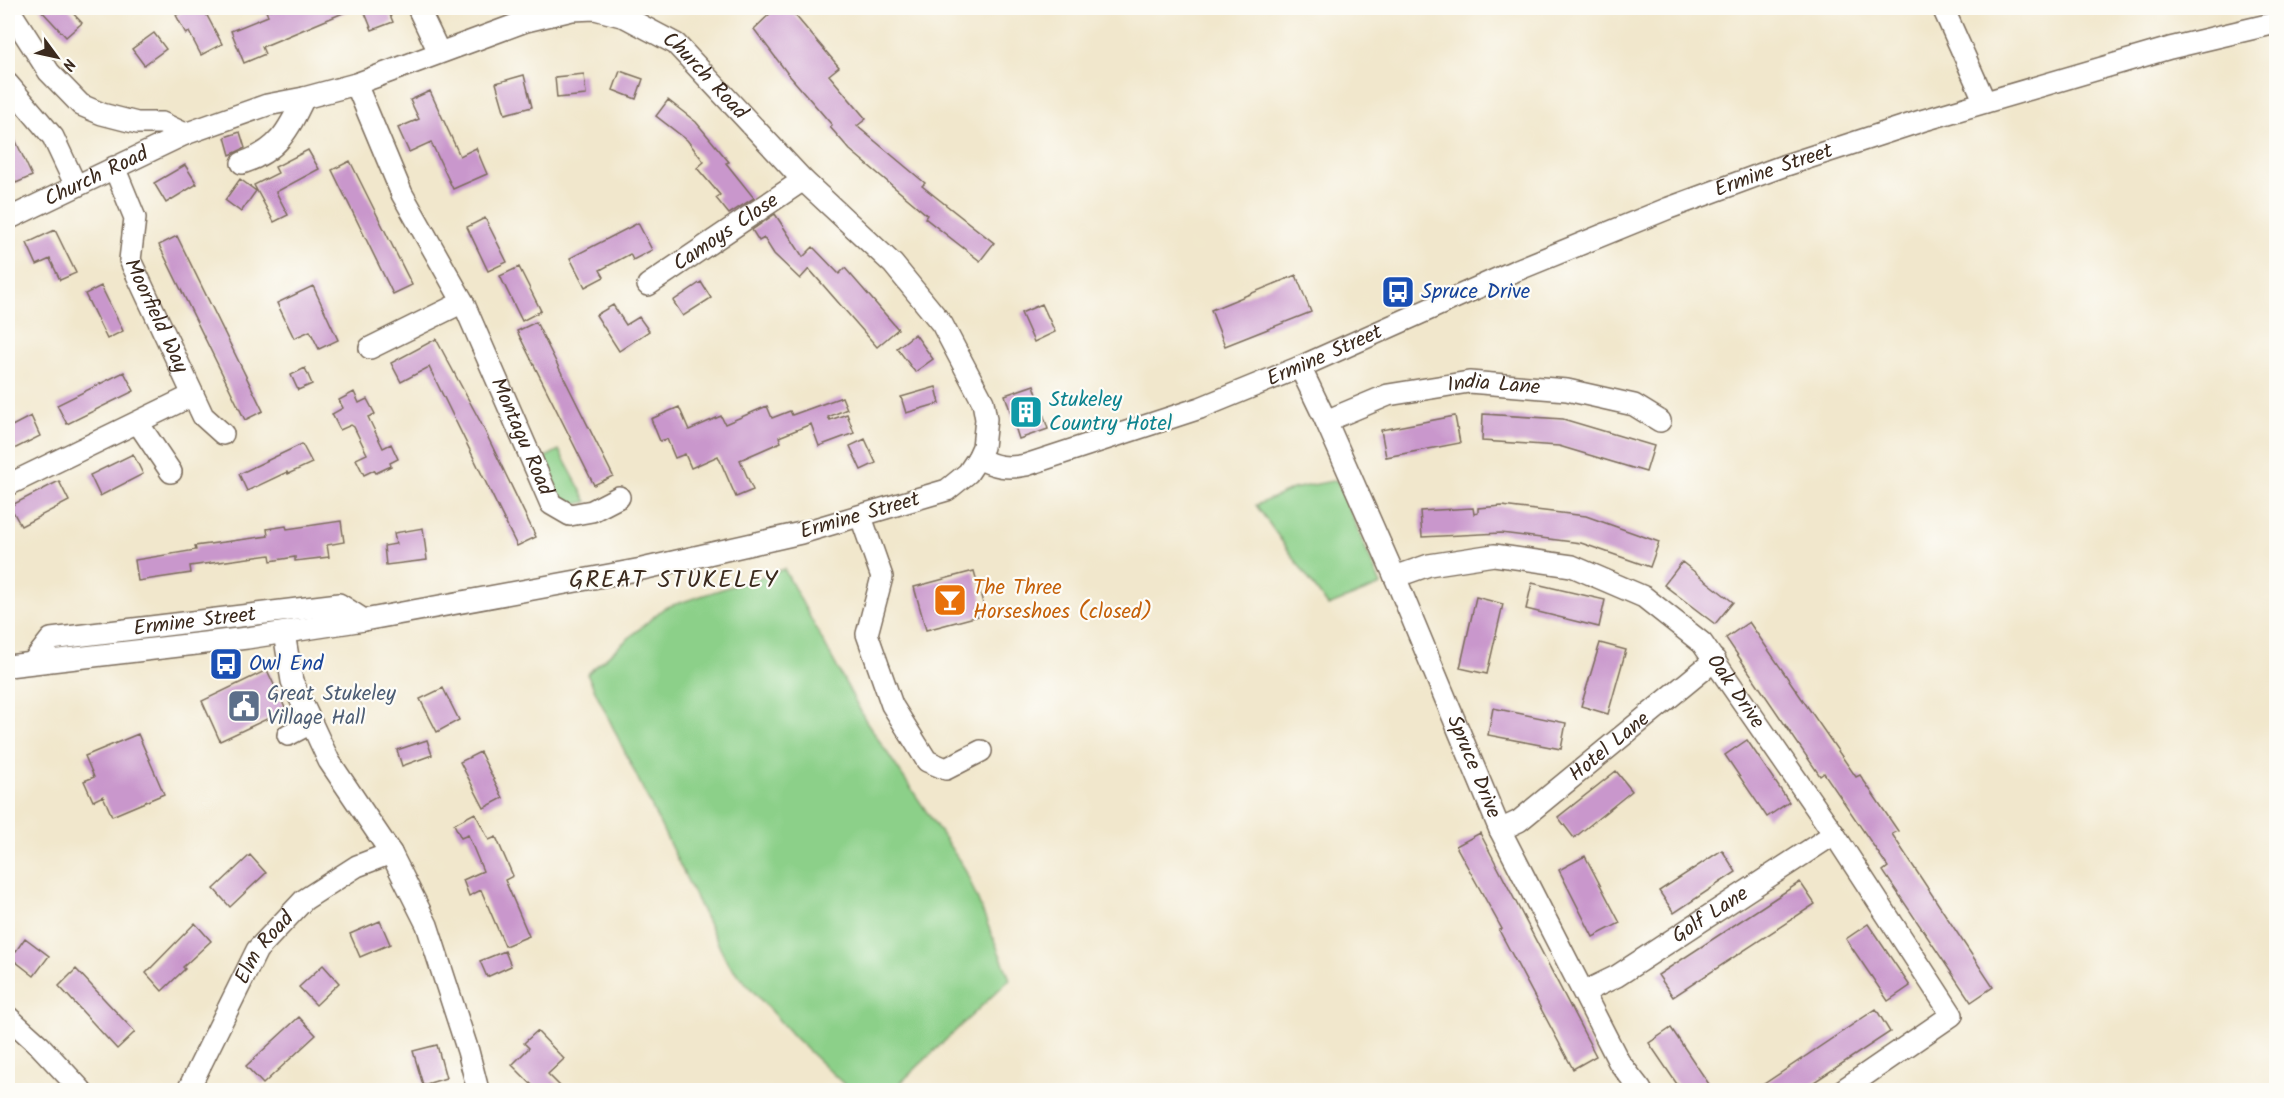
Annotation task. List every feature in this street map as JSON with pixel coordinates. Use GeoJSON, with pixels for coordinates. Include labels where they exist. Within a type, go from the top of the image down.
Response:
{"type":"FeatureCollection","features":[{"type":"Feature","properties":{"kind":"street","name":"Church Road"},"geometry":{"type":"LineString","coordinates":[[8,8],[50,72],[81,105],[102,114],[137,123],[162,123],[185,134]]}},
{"type":"Feature","properties":{"kind":"street"},"geometry":{"type":"LineString","coordinates":[[418,8],[439,52]]}},
{"type":"Feature","properties":{"kind":"street"},"geometry":{"type":"LineString","coordinates":[[1943,8],[1985,102]]}},
{"type":"Feature","properties":{"kind":"street","name":"Church Road"},"geometry":{"type":"LineString","coordinates":[[8,219],[185,134],[267,105],[356,84],[526,21],[572,9],[595,9],[625,17],[676,44],[803,180],[893,264],[942,324],[983,402],[985,434],[978,458]]}},
{"type":"Feature","properties":{"kind":"street","name":"Ermine Street"},"geometry":{"type":"LineString","coordinates":[[8,666],[284,633],[364,620],[642,569],[861,517],[947,490],[969,473],[978,458],[994,466],[1011,468],[1152,426],[1300,368],[1516,270],[1669,208],[1783,166],[1985,102],[2170,48],[2277,23]]}},
{"type":"Feature","properties":{"kind":"street"},"geometry":{"type":"LineString","coordinates":[[8,84],[53,137],[76,186]]}},
{"type":"Feature","properties":{"kind":"street","name":"Montagu Road"},"geometry":{"type":"LineString","coordinates":[[356,84],[402,194],[463,302],[551,504],[570,515],[592,511],[619,496]]}},
{"type":"Feature","properties":{"kind":"street"},"geometry":{"type":"LineString","coordinates":[[242,163],[260,157],[287,133],[304,98]]}},
{"type":"Feature","properties":{"kind":"street","name":"Moorfield Way"},"geometry":{"type":"LineString","coordinates":[[114,168],[135,218],[130,260],[203,416],[223,434]]}},
{"type":"Feature","properties":{"kind":"street","name":"Camoys Close"},"geometry":{"type":"LineString","coordinates":[[648,285],[803,180]]}},
{"type":"Feature","properties":{"kind":"street"},"geometry":{"type":"LineString","coordinates":[[370,348],[463,302]]}},
{"type":"Feature","properties":{"kind":"street","name":"Spruce Drive"},"geometry":{"type":"LineString","coordinates":[[1300,368],[1395,577],[1500,830],[1619,1062],[1641,1090]]}},
{"type":"Feature","properties":{"kind":"street","name":"India Lane"},"geometry":{"type":"LineString","coordinates":[[1326,421],[1388,395],[1469,382],[1567,390],[1634,405],[1660,421]]}},
{"type":"Feature","properties":{"kind":"street","name":"Moorfield Way"},"geometry":{"type":"LineString","coordinates":[[8,485],[193,395]]}},
{"type":"Feature","properties":{"kind":"street"},"geometry":{"type":"LineString","coordinates":[[138,423],[171,472]]}},
{"type":"Feature","properties":{"kind":"street"},"geometry":{"type":"LineString","coordinates":[[861,517],[882,578],[867,634],[892,705],[927,761],[946,769],[981,751]]}},
{"type":"Feature","properties":{"kind":"street","name":"Oak Drive"},"geometry":{"type":"LineString","coordinates":[[1395,577],[1429,565],[1494,555],[1572,566],[1644,597],[1702,643],[1834,834],[1952,1015],[1843,1090]]}},
{"type":"Feature","properties":{"kind":"street","name":"Ermine Street"},"geometry":{"type":"LineString","coordinates":[[33,662],[51,639],[339,604],[364,620]]}},
{"type":"Feature","properties":{"kind":"street"},"geometry":{"type":"LineString","coordinates":[[284,633],[292,681],[311,723],[330,760],[392,853],[427,925],[478,1090]]}},
{"type":"Feature","properties":{"kind":"street","name":"Hotel Lane"},"geometry":{"type":"LineString","coordinates":[[1500,830],[1520,821],[1715,660]]}},
{"type":"Feature","properties":{"kind":"street"},"geometry":{"type":"LineString","coordinates":[[288,735],[311,723]]}},
{"type":"Feature","properties":{"kind":"street","name":"Golf Lane"},"geometry":{"type":"LineString","coordinates":[[1584,992],[1617,976],[1834,834]]}},
{"type":"Feature","properties":{"kind":"street","name":"Elm Road"},"geometry":{"type":"LineString","coordinates":[[188,1090],[257,950],[304,900],[357,866],[392,853]]}},
{"type":"Feature","properties":{"kind":"street"},"geometry":{"type":"LineString","coordinates":[[8,1017],[40,1046],[81,1090]]}},
{"type":"Feature","properties":{"kind":"green space"},"geometry":{"type":"Polygon","coordinates":[[[559,450],[587,502],[569,505],[558,500],[538,461],[559,450]]]}},
{"type":"Feature","properties":{"kind":"green space"},"geometry":{"type":"Polygon","coordinates":[[[1337,480],[1381,585],[1328,606],[1256,505],[1293,489],[1337,480]]]}},
{"type":"Feature","properties":{"kind":"green space"},"geometry":{"type":"Polygon","coordinates":[[[784,569],[866,721],[965,869],[1010,979],[893,1090],[850,1090],[794,1037],[727,962],[587,674],[664,608],[784,569]]]}},
{"type":"Feature","properties":{"kind":"building"},"geometry":{"type":"Polygon","coordinates":[[[39,8],[68,8],[82,23],[66,37],[39,8]]]}},
{"type":"Feature","properties":{"kind":"building"},"geometry":{"type":"Polygon","coordinates":[[[191,8],[203,8],[222,44],[201,55],[189,32],[186,34],[176,15],[191,8]]]}},
{"type":"Feature","properties":{"kind":"building"},"geometry":{"type":"Polygon","coordinates":[[[275,8],[355,8],[262,47],[265,54],[244,63],[231,31],[268,16],[266,11],[275,8]]]}},
{"type":"Feature","properties":{"kind":"building"},"geometry":{"type":"Polygon","coordinates":[[[363,8],[387,8],[393,22],[372,30],[363,8]]]}},
{"type":"Feature","properties":{"kind":"building"},"geometry":{"type":"Polygon","coordinates":[[[776,8],[789,8],[839,67],[829,75],[866,119],[857,126],[925,183],[922,186],[994,243],[980,261],[925,218],[927,215],[850,150],[830,127],[832,125],[788,74],[754,29],[776,8]]]}},
{"type":"Feature","properties":{"kind":"building"},"geometry":{"type":"Polygon","coordinates":[[[154,33],[166,49],[144,65],[132,49],[154,33]]]}},
{"type":"Feature","properties":{"kind":"building"},"geometry":{"type":"Polygon","coordinates":[[[620,71],[643,79],[636,99],[613,90],[620,71]]]}},
{"type":"Feature","properties":{"kind":"building"},"geometry":{"type":"Polygon","coordinates":[[[584,74],[586,95],[557,98],[555,77],[584,74]]]}},
{"type":"Feature","properties":{"kind":"building"},"geometry":{"type":"Polygon","coordinates":[[[524,75],[532,107],[505,114],[496,83],[524,75]]]}},
{"type":"Feature","properties":{"kind":"building"},"geometry":{"type":"Polygon","coordinates":[[[430,91],[460,156],[476,148],[487,174],[453,189],[431,142],[409,152],[398,128],[419,119],[410,100],[430,91]]]}},
{"type":"Feature","properties":{"kind":"building"},"geometry":{"type":"Polygon","coordinates":[[[668,100],[696,122],[729,162],[726,163],[754,198],[729,214],[716,198],[720,195],[697,168],[704,162],[687,140],[656,116],[668,100]]]}},
{"type":"Feature","properties":{"kind":"building"},"geometry":{"type":"Polygon","coordinates":[[[8,124],[32,176],[16,183],[8,166],[8,124]]]}},
{"type":"Feature","properties":{"kind":"building"},"geometry":{"type":"Polygon","coordinates":[[[240,132],[245,148],[230,155],[225,137],[240,132]]]}},
{"type":"Feature","properties":{"kind":"building"},"geometry":{"type":"Polygon","coordinates":[[[308,150],[319,169],[276,192],[288,215],[274,222],[254,185],[278,173],[275,167],[308,150]]]}},
{"type":"Feature","properties":{"kind":"building"},"geometry":{"type":"Polygon","coordinates":[[[350,161],[412,285],[393,294],[332,170],[350,161]]]}},
{"type":"Feature","properties":{"kind":"building"},"geometry":{"type":"Polygon","coordinates":[[[185,165],[197,184],[166,203],[154,183],[185,165]]]}},
{"type":"Feature","properties":{"kind":"building"},"geometry":{"type":"Polygon","coordinates":[[[240,179],[256,191],[241,212],[225,200],[240,179]]]}},
{"type":"Feature","properties":{"kind":"building"},"geometry":{"type":"Polygon","coordinates":[[[775,214],[803,257],[813,247],[839,274],[845,268],[898,329],[877,347],[809,269],[800,279],[774,254],[764,238],[759,241],[752,230],[775,214]]]}},
{"type":"Feature","properties":{"kind":"building"},"geometry":{"type":"Polygon","coordinates":[[[485,218],[507,262],[488,271],[467,227],[485,218]]]}},
{"type":"Feature","properties":{"kind":"building"},"geometry":{"type":"Polygon","coordinates":[[[638,223],[652,250],[633,260],[630,254],[600,270],[604,277],[585,287],[570,258],[638,223]]]}},
{"type":"Feature","properties":{"kind":"building"},"geometry":{"type":"Polygon","coordinates":[[[55,230],[76,273],[60,280],[50,259],[37,265],[27,243],[55,230]]]}},
{"type":"Feature","properties":{"kind":"building"},"geometry":{"type":"Polygon","coordinates":[[[177,236],[263,411],[245,420],[159,245],[177,236]]]}},
{"type":"Feature","properties":{"kind":"building"},"geometry":{"type":"Polygon","coordinates":[[[519,267],[541,311],[522,321],[500,276],[519,267]]]}},
{"type":"Feature","properties":{"kind":"building"},"geometry":{"type":"Polygon","coordinates":[[[1296,275],[1311,312],[1225,346],[1211,310],[1296,275]]]}},
{"type":"Feature","properties":{"kind":"building"},"geometry":{"type":"Polygon","coordinates":[[[701,282],[711,298],[683,316],[673,301],[701,282]]]}},
{"type":"Feature","properties":{"kind":"building"},"geometry":{"type":"Polygon","coordinates":[[[101,286],[123,331],[107,339],[85,294],[101,286]]]}},
{"type":"Feature","properties":{"kind":"building"},"geometry":{"type":"Polygon","coordinates":[[[313,286],[338,340],[319,349],[310,331],[294,338],[277,303],[313,286]]]}},
{"type":"Feature","properties":{"kind":"building"},"geometry":{"type":"Polygon","coordinates":[[[1042,304],[1055,332],[1034,342],[1021,313],[1042,304]]]}},
{"type":"Feature","properties":{"kind":"building"},"geometry":{"type":"Polygon","coordinates":[[[613,305],[626,325],[639,317],[649,331],[619,351],[596,315],[613,305]]]}},
{"type":"Feature","properties":{"kind":"building"},"geometry":{"type":"Polygon","coordinates":[[[536,322],[613,476],[594,485],[517,331],[536,322]]]}},
{"type":"Feature","properties":{"kind":"building"},"geometry":{"type":"Polygon","coordinates":[[[915,334],[933,359],[915,372],[897,348],[915,334]]]}},
{"type":"Feature","properties":{"kind":"building"},"geometry":{"type":"Polygon","coordinates":[[[436,339],[480,421],[536,537],[517,546],[429,367],[401,382],[391,363],[436,339]]]}},
{"type":"Feature","properties":{"kind":"building"},"geometry":{"type":"Polygon","coordinates":[[[305,368],[312,384],[298,390],[291,375],[305,368]]]}},
{"type":"Feature","properties":{"kind":"building"},"geometry":{"type":"Polygon","coordinates":[[[124,372],[134,391],[67,424],[57,405],[124,372]]]}},
{"type":"Feature","properties":{"kind":"building","name":"Stukeley Country Hotel"},"geometry":{"type":"Polygon","coordinates":[[[1034,385],[1048,429],[1019,439],[1005,395],[1034,385]]]}},
{"type":"Feature","properties":{"kind":"building"},"geometry":{"type":"Polygon","coordinates":[[[936,387],[940,403],[906,413],[901,397],[936,387]]]}},
{"type":"Feature","properties":{"kind":"building"},"geometry":{"type":"Polygon","coordinates":[[[354,392],[359,403],[367,399],[375,414],[368,417],[383,448],[391,444],[398,459],[390,463],[391,466],[376,473],[374,470],[364,475],[356,459],[367,454],[354,427],[351,425],[340,430],[332,414],[343,408],[339,400],[354,392]]]}},
{"type":"Feature","properties":{"kind":"building"},"geometry":{"type":"Polygon","coordinates":[[[842,397],[847,409],[828,417],[830,420],[847,414],[854,433],[819,446],[811,424],[779,437],[781,442],[740,460],[753,490],[736,497],[718,456],[691,468],[685,454],[675,458],[667,439],[660,441],[651,419],[679,407],[689,430],[721,416],[725,424],[767,406],[772,418],[790,411],[792,415],[842,397]]]}},
{"type":"Feature","properties":{"kind":"building"},"geometry":{"type":"Polygon","coordinates":[[[1483,414],[1563,419],[1654,446],[1646,472],[1559,446],[1482,441],[1483,414]]]}},
{"type":"Feature","properties":{"kind":"building"},"geometry":{"type":"Polygon","coordinates":[[[31,416],[40,436],[8,452],[8,428],[31,416]]]}},
{"type":"Feature","properties":{"kind":"building"},"geometry":{"type":"Polygon","coordinates":[[[1455,416],[1460,443],[1386,457],[1381,430],[1455,416]]]}},
{"type":"Feature","properties":{"kind":"building"},"geometry":{"type":"Polygon","coordinates":[[[865,439],[876,463],[861,470],[850,446],[865,439]]]}},
{"type":"Feature","properties":{"kind":"building"},"geometry":{"type":"Polygon","coordinates":[[[302,444],[312,463],[247,491],[239,474],[302,444]]]}},
{"type":"Feature","properties":{"kind":"building"},"geometry":{"type":"Polygon","coordinates":[[[133,454],[143,474],[100,496],[90,475],[133,454]]]}},
{"type":"Feature","properties":{"kind":"building"},"geometry":{"type":"Polygon","coordinates":[[[59,481],[69,501],[21,526],[10,506],[59,481]]]}},
{"type":"Feature","properties":{"kind":"building"},"geometry":{"type":"Polygon","coordinates":[[[1502,506],[1586,516],[1659,542],[1650,567],[1581,543],[1501,533],[1422,537],[1420,511],[1473,508],[1474,514],[1478,513],[1478,508],[1502,506]]]}},
{"type":"Feature","properties":{"kind":"building"},"geometry":{"type":"Polygon","coordinates":[[[341,521],[344,542],[327,545],[329,557],[295,561],[295,557],[271,561],[270,555],[190,566],[191,573],[138,581],[135,560],[196,550],[195,546],[268,536],[267,529],[286,526],[287,529],[341,521]]]}},
{"type":"Feature","properties":{"kind":"building"},"geometry":{"type":"Polygon","coordinates":[[[423,528],[427,560],[386,565],[384,546],[396,544],[394,533],[423,528]]]}},
{"type":"Feature","properties":{"kind":"building"},"geometry":{"type":"Polygon","coordinates":[[[1682,562],[1733,602],[1715,624],[1664,585],[1682,562]]]}},
{"type":"Feature","properties":{"kind":"building","name":"The Three Horseshoes (closed)"},"geometry":{"type":"Polygon","coordinates":[[[974,571],[986,614],[926,630],[914,587],[974,571]]]}},
{"type":"Feature","properties":{"kind":"building"},"geometry":{"type":"Polygon","coordinates":[[[1532,583],[1605,600],[1599,627],[1526,609],[1532,583]]]}},
{"type":"Feature","properties":{"kind":"building"},"geometry":{"type":"Polygon","coordinates":[[[1476,597],[1503,604],[1487,674],[1460,668],[1476,597]]]}},
{"type":"Feature","properties":{"kind":"building"},"geometry":{"type":"Polygon","coordinates":[[[1749,622],[1856,777],[1860,775],[1898,831],[1892,834],[1993,987],[1971,1002],[1883,871],[1888,867],[1824,773],[1820,776],[1726,638],[1749,622]]]}},
{"type":"Feature","properties":{"kind":"building"},"geometry":{"type":"Polygon","coordinates":[[[1600,643],[1626,650],[1608,714],[1581,706],[1600,643]]]}},
{"type":"Feature","properties":{"kind":"building","name":"Great Stukeley Village Hall"},"geometry":{"type":"Polygon","coordinates":[[[267,670],[286,710],[220,741],[202,701],[267,670]]]}},
{"type":"Feature","properties":{"kind":"building"},"geometry":{"type":"Polygon","coordinates":[[[443,688],[459,720],[437,732],[420,699],[443,688]]]}},
{"type":"Feature","properties":{"kind":"building"},"geometry":{"type":"Polygon","coordinates":[[[1493,708],[1566,723],[1561,749],[1488,735],[1493,708]]]}},
{"type":"Feature","properties":{"kind":"building"},"geometry":{"type":"Polygon","coordinates":[[[138,734],[164,794],[112,816],[103,796],[93,801],[84,781],[94,777],[85,756],[138,734]]]}},
{"type":"Feature","properties":{"kind":"building"},"geometry":{"type":"Polygon","coordinates":[[[427,740],[432,755],[402,766],[397,750],[427,740]]]}},
{"type":"Feature","properties":{"kind":"building"},"geometry":{"type":"Polygon","coordinates":[[[1747,740],[1789,802],[1767,817],[1725,755],[1747,740]]]}},
{"type":"Feature","properties":{"kind":"building"},"geometry":{"type":"Polygon","coordinates":[[[480,752],[503,798],[484,808],[460,762],[480,752]]]}},
{"type":"Feature","properties":{"kind":"building"},"geometry":{"type":"Polygon","coordinates":[[[1616,771],[1632,791],[1574,838],[1558,817],[1616,771]]]}},
{"type":"Feature","properties":{"kind":"building"},"geometry":{"type":"Polygon","coordinates":[[[475,813],[489,840],[496,837],[513,876],[505,880],[529,936],[505,946],[481,890],[469,896],[463,880],[483,871],[468,835],[461,838],[454,824],[475,813]]]}},
{"type":"Feature","properties":{"kind":"building"},"geometry":{"type":"Polygon","coordinates":[[[1480,833],[1596,1056],[1573,1069],[1499,930],[1502,929],[1456,846],[1480,833]]]}},
{"type":"Feature","properties":{"kind":"building"},"geometry":{"type":"Polygon","coordinates":[[[1722,850],[1736,872],[1674,913],[1659,891],[1722,850]]]}},
{"type":"Feature","properties":{"kind":"building"},"geometry":{"type":"Polygon","coordinates":[[[250,855],[266,873],[230,907],[214,889],[250,855]]]}},
{"type":"Feature","properties":{"kind":"building"},"geometry":{"type":"Polygon","coordinates":[[[1585,856],[1620,923],[1593,937],[1559,870],[1585,856]]]}},
{"type":"Feature","properties":{"kind":"building"},"geometry":{"type":"Polygon","coordinates":[[[1800,882],[1815,904],[1673,997],[1658,975],[1800,882]]]}},
{"type":"Feature","properties":{"kind":"building"},"geometry":{"type":"Polygon","coordinates":[[[380,921],[390,944],[360,957],[350,934],[380,921]]]}},
{"type":"Feature","properties":{"kind":"building"},"geometry":{"type":"Polygon","coordinates":[[[195,923],[211,941],[162,991],[146,973],[195,923]]]}},
{"type":"Feature","properties":{"kind":"building"},"geometry":{"type":"Polygon","coordinates":[[[1868,924],[1910,986],[1888,1001],[1846,939],[1868,924]]]}},
{"type":"Feature","properties":{"kind":"building"},"geometry":{"type":"Polygon","coordinates":[[[25,938],[49,956],[34,976],[11,958],[25,938]]]}},
{"type":"Feature","properties":{"kind":"building"},"geometry":{"type":"Polygon","coordinates":[[[505,951],[511,966],[487,977],[480,961],[505,951]]]}},
{"type":"Feature","properties":{"kind":"building"},"geometry":{"type":"Polygon","coordinates":[[[323,965],[339,983],[316,1005],[299,987],[323,965]]]}},
{"type":"Feature","properties":{"kind":"building"},"geometry":{"type":"Polygon","coordinates":[[[76,969],[135,1032],[117,1049],[59,986],[76,969]]]}},
{"type":"Feature","properties":{"kind":"building"},"geometry":{"type":"Polygon","coordinates":[[[1876,1009],[1890,1032],[1811,1084],[1815,1090],[1755,1090],[1876,1009]]]}},
{"type":"Feature","properties":{"kind":"building"},"geometry":{"type":"Polygon","coordinates":[[[299,1017],[316,1035],[263,1084],[246,1066],[299,1017]]]}},
{"type":"Feature","properties":{"kind":"building"},"geometry":{"type":"Polygon","coordinates":[[[1671,1028],[1713,1090],[1681,1090],[1649,1043],[1671,1028]]]}},
{"type":"Feature","properties":{"kind":"building"},"geometry":{"type":"Polygon","coordinates":[[[537,1031],[564,1059],[548,1074],[564,1090],[537,1090],[512,1065],[529,1048],[524,1043],[537,1031]]]}},
{"type":"Feature","properties":{"kind":"building"},"geometry":{"type":"Polygon","coordinates":[[[437,1045],[446,1078],[423,1085],[413,1051],[437,1045]]]}},
{"type":"Feature","properties":{"kind":"place","name":"Spruce Drive"},"geometry":{"type":"Point","coordinates":[1398,292]}},
{"type":"Feature","properties":{"kind":"place","name":"Stukeley Country Hotel"},"geometry":{"type":"Point","coordinates":[1026,412]}},
{"type":"Feature","properties":{"kind":"place","name":"The Three Horseshoes (closed)"},"geometry":{"type":"Point","coordinates":[950,600]}},
{"type":"Feature","properties":{"kind":"place","name":"Owl End"},"geometry":{"type":"Point","coordinates":[226,664]}},
{"type":"Feature","properties":{"kind":"place","name":"Great Stukeley Village Hall"},"geometry":{"type":"Point","coordinates":[244,706]}},
{"type":"Feature","properties":{"kind":"district","name":"GREAT STUKELEY"},"geometry":{"type":"Point","coordinates":[674,580]}}]}
